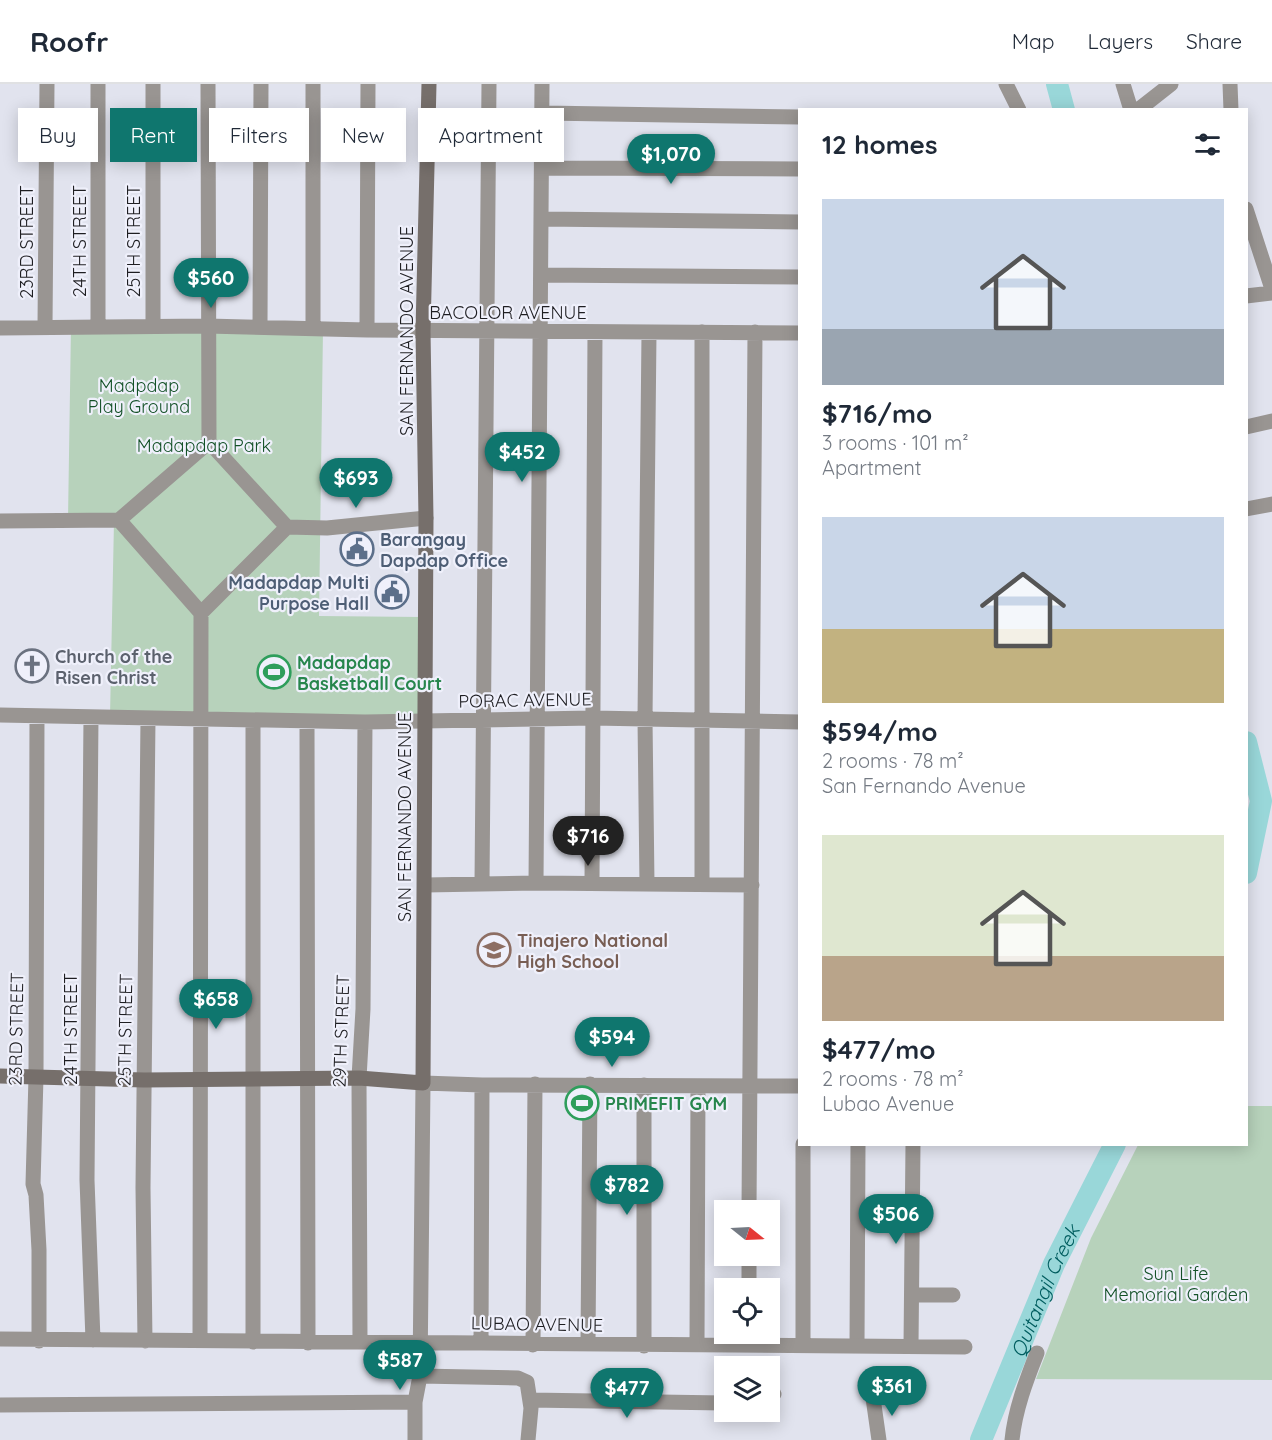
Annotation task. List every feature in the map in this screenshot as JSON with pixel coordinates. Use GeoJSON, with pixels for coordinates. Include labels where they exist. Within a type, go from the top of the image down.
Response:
{"type":"FeatureCollection","features":[{"type":"Feature","properties":{"kind":"main road","name":"SAN FERNANDO AVENUE"},"geometry":{"type":"LineString","coordinates":[[423,1083],[426,518],[423,331],[429,84]]}},
{"type":"Feature","properties":{"kind":"main road"},"geometry":{"type":"LineString","coordinates":[[0,1076],[144,1080],[359,1078],[423,1083]]}},
{"type":"Feature","properties":{"kind":"street","name":"23RD STREET"},"geometry":{"type":"LineString","coordinates":[[45,327],[46,84]]}},
{"type":"Feature","properties":{"kind":"street","name":"24TH STREET"},"geometry":{"type":"LineString","coordinates":[[98,84],[98,327]]}},
{"type":"Feature","properties":{"kind":"street","name":"25TH STREET"},"geometry":{"type":"LineString","coordinates":[[153,84],[153,326]]}},
{"type":"Feature","properties":{"kind":"street"},"geometry":{"type":"LineString","coordinates":[[208,84],[209,442],[287,527],[327,528],[426,518]]}},
{"type":"Feature","properties":{"kind":"street"},"geometry":{"type":"LineString","coordinates":[[260,327],[261,84]]}},
{"type":"Feature","properties":{"kind":"street"},"geometry":{"type":"LineString","coordinates":[[313,84],[313,329]]}},
{"type":"Feature","properties":{"kind":"street"},"geometry":{"type":"LineString","coordinates":[[367,330],[368,84]]}},
{"type":"Feature","properties":{"kind":"street"},"geometry":{"type":"LineString","coordinates":[[482,883],[489,84]]}},
{"type":"Feature","properties":{"kind":"street"},"geometry":{"type":"LineString","coordinates":[[542,84],[544,108]]}},
{"type":"Feature","properties":{"kind":"street"},"geometry":{"type":"LineString","coordinates":[[1006,84],[1018,108]]}},
{"type":"Feature","properties":{"kind":"street"},"geometry":{"type":"LineString","coordinates":[[1123,84],[1130,108]]}},
{"type":"Feature","properties":{"kind":"street"},"geometry":{"type":"LineString","coordinates":[[1141,108],[1171,84]]}},
{"type":"Feature","properties":{"kind":"street"},"geometry":{"type":"LineString","coordinates":[[1230,84],[1231,108]]}},
{"type":"Feature","properties":{"kind":"street"},"geometry":{"type":"LineString","coordinates":[[564,113],[798,117]]}},
{"type":"Feature","properties":{"kind":"street"},"geometry":{"type":"LineString","coordinates":[[536,883],[542,162]]}},
{"type":"Feature","properties":{"kind":"street"},"geometry":{"type":"LineString","coordinates":[[542,168],[798,169]]}},
{"type":"Feature","properties":{"kind":"street"},"geometry":{"type":"LineString","coordinates":[[542,219],[798,222]]}},
{"type":"Feature","properties":{"kind":"street"},"geometry":{"type":"LineString","coordinates":[[1248,220],[1252,242],[1272,291],[1248,296]]}},
{"type":"Feature","properties":{"kind":"street"},"geometry":{"type":"LineString","coordinates":[[541,274],[798,277]]}},
{"type":"Feature","properties":{"kind":"street","name":"BACOLOR AVENUE"},"geometry":{"type":"LineString","coordinates":[[0,328],[207,326],[423,331],[798,333]]}},
{"type":"Feature","properties":{"kind":"street"},"geometry":{"type":"LineString","coordinates":[[592,883],[595,332]]}},
{"type":"Feature","properties":{"kind":"street"},"geometry":{"type":"LineString","coordinates":[[702,332],[700,719],[702,884]]}},
{"type":"Feature","properties":{"kind":"street"},"geometry":{"type":"LineString","coordinates":[[749,1200],[755,722],[755,332]]}},
{"type":"Feature","properties":{"kind":"street"},"geometry":{"type":"LineString","coordinates":[[646,884],[645,719],[649,333]]}},
{"type":"Feature","properties":{"kind":"street"},"geometry":{"type":"LineString","coordinates":[[1248,427],[1272,421]]}},
{"type":"Feature","properties":{"kind":"street"},"geometry":{"type":"LineString","coordinates":[[0,521],[119,520],[209,442]]}},
{"type":"Feature","properties":{"kind":"street"},"geometry":{"type":"LineString","coordinates":[[1248,509],[1272,504]]}},
{"type":"Feature","properties":{"kind":"street"},"geometry":{"type":"LineString","coordinates":[[119,520],[201,612],[199,720],[200,1340]]}},
{"type":"Feature","properties":{"kind":"street"},"geometry":{"type":"LineString","coordinates":[[201,612],[287,527]]}},
{"type":"Feature","properties":{"kind":"street","name":"PORAC AVENUE"},"geometry":{"type":"LineString","coordinates":[[0,715],[365,722],[593,718],[798,722]]}},
{"type":"Feature","properties":{"kind":"street","name":"23RD STREET"},"geometry":{"type":"LineString","coordinates":[[37,717],[36,1077],[33,1184],[36,1195],[39,1250],[39,1341]]}},
{"type":"Feature","properties":{"kind":"street","name":"24TH STREET"},"geometry":{"type":"LineString","coordinates":[[92,717],[87,1180],[93,1340]]}},
{"type":"Feature","properties":{"kind":"street","name":"25TH STREET"},"geometry":{"type":"LineString","coordinates":[[145,1341],[144,1080],[148,719]]}},
{"type":"Feature","properties":{"kind":"street"},"geometry":{"type":"LineString","coordinates":[[253,720],[254,1342]]}},
{"type":"Feature","properties":{"kind":"street"},"geometry":{"type":"LineString","coordinates":[[307,721],[309,1343]]}},
{"type":"Feature","properties":{"kind":"street","name":"29TH STREET"},"geometry":{"type":"LineString","coordinates":[[360,1342],[359,1078],[363,1009],[365,722]]}},
{"type":"Feature","properties":{"kind":"street"},"geometry":{"type":"LineString","coordinates":[[425,885],[592,883],[752,885]]}},
{"type":"Feature","properties":{"kind":"street"},"geometry":{"type":"LineString","coordinates":[[423,1083],[798,1086]]}},
{"type":"Feature","properties":{"kind":"street","name":"SAN FERNANDO AVENUE"},"geometry":{"type":"LineString","coordinates":[[415,1440],[415,1402],[420,1376],[421,1342],[423,1083]]}},
{"type":"Feature","properties":{"kind":"street"},"geometry":{"type":"LineString","coordinates":[[533,1345],[534,1084]]}},
{"type":"Feature","properties":{"kind":"street"},"geometry":{"type":"LineString","coordinates":[[588,1344],[590,1084]]}},
{"type":"Feature","properties":{"kind":"street"},"geometry":{"type":"LineString","coordinates":[[480,1343],[482,1085]]}},
{"type":"Feature","properties":{"kind":"street"},"geometry":{"type":"LineString","coordinates":[[644,1085],[644,1346]]}},
{"type":"Feature","properties":{"kind":"street"},"geometry":{"type":"LineString","coordinates":[[697,1345],[698,1086]]}},
{"type":"Feature","properties":{"kind":"street"},"geometry":{"type":"LineString","coordinates":[[803,1146],[803,1345]]}},
{"type":"Feature","properties":{"kind":"street"},"geometry":{"type":"LineString","coordinates":[[857,1346],[858,1146]]}},
{"type":"Feature","properties":{"kind":"street"},"geometry":{"type":"LineString","coordinates":[[911,1347],[913,1146]]}},
{"type":"Feature","properties":{"kind":"street"},"geometry":{"type":"LineString","coordinates":[[912,1295],[953,1295]]}},
{"type":"Feature","properties":{"kind":"street","name":"LUBAO AVENUE"},"geometry":{"type":"LineString","coordinates":[[0,1339],[644,1346],[714,1343]]}},
{"type":"Feature","properties":{"kind":"street","name":"LUBAO AVENUE"},"geometry":{"type":"LineString","coordinates":[[780,1343],[965,1347]]}},
{"type":"Feature","properties":{"kind":"street"},"geometry":{"type":"LineString","coordinates":[[1012,1440],[1028,1375],[1037,1353]]}},
{"type":"Feature","properties":{"kind":"street"},"geometry":{"type":"LineString","coordinates":[[420,1376],[518,1378],[527,1382],[530,1400],[528,1440]]}},
{"type":"Feature","properties":{"kind":"street"},"geometry":{"type":"LineString","coordinates":[[873,1398],[879,1440]]}},
{"type":"Feature","properties":{"kind":"street"},"geometry":{"type":"LineString","coordinates":[[530,1400],[714,1403]]}},
{"type":"Feature","properties":{"kind":"street"},"geometry":{"type":"LineString","coordinates":[[0,1405],[415,1402]]}},
{"type":"Feature","properties":{"kind":"green space","name":"Madapdap Park"},"geometry":{"type":"Polygon","coordinates":[[[71,326],[323,329],[319,616],[422,617],[420,720],[110,716],[114,521],[68,520],[71,326]]]}},
{"type":"Feature","properties":{"kind":"green space","name":"Sun Life Memorial Garden"},"geometry":{"type":"Polygon","coordinates":[[[1248,1106],[1272,1106],[1272,1380],[1036,1379],[1091,1238],[1137,1146],[1248,1146],[1248,1106]]]}},
{"type":"Feature","properties":{"kind":"waterway","name":"Quitangil Creek"},"geometry":{"type":"LineString","coordinates":[[1057,84],[1063,108]]}},
{"type":"Feature","properties":{"kind":"waterway","name":"Quitangil Creek"},"geometry":{"type":"LineString","coordinates":[[1248,750],[1261,801],[1248,863]]}},
{"type":"Feature","properties":{"kind":"waterway","name":"Quitangil Creek"},"geometry":{"type":"LineString","coordinates":[[981,1440],[1054,1264],[1114,1146]]}},
{"type":"Feature","properties":{"kind":"place","name":"Barangay Dapdap Office"},"geometry":{"type":"Point","coordinates":[357,549]}},
{"type":"Feature","properties":{"kind":"place","name":"Madapdap Multi Purpose Hall"},"geometry":{"type":"Point","coordinates":[392,592]}},
{"type":"Feature","properties":{"kind":"place","name":"Church of the Risen Christ"},"geometry":{"type":"Point","coordinates":[32,666]}},
{"type":"Feature","properties":{"kind":"place","name":"Madapdap Basketball Court"},"geometry":{"type":"Point","coordinates":[274,672]}},
{"type":"Feature","properties":{"kind":"place","name":"Tinajero National High School"},"geometry":{"type":"Point","coordinates":[494,950]}},
{"type":"Feature","properties":{"kind":"place","name":"PRIMEFIT GYM"},"geometry":{"type":"Point","coordinates":[582,1103]}},
{"type":"Feature","properties":{"kind":"park label","name":"Madpdap Play Ground"},"geometry":{"type":"Point","coordinates":[139,395]}}]}
